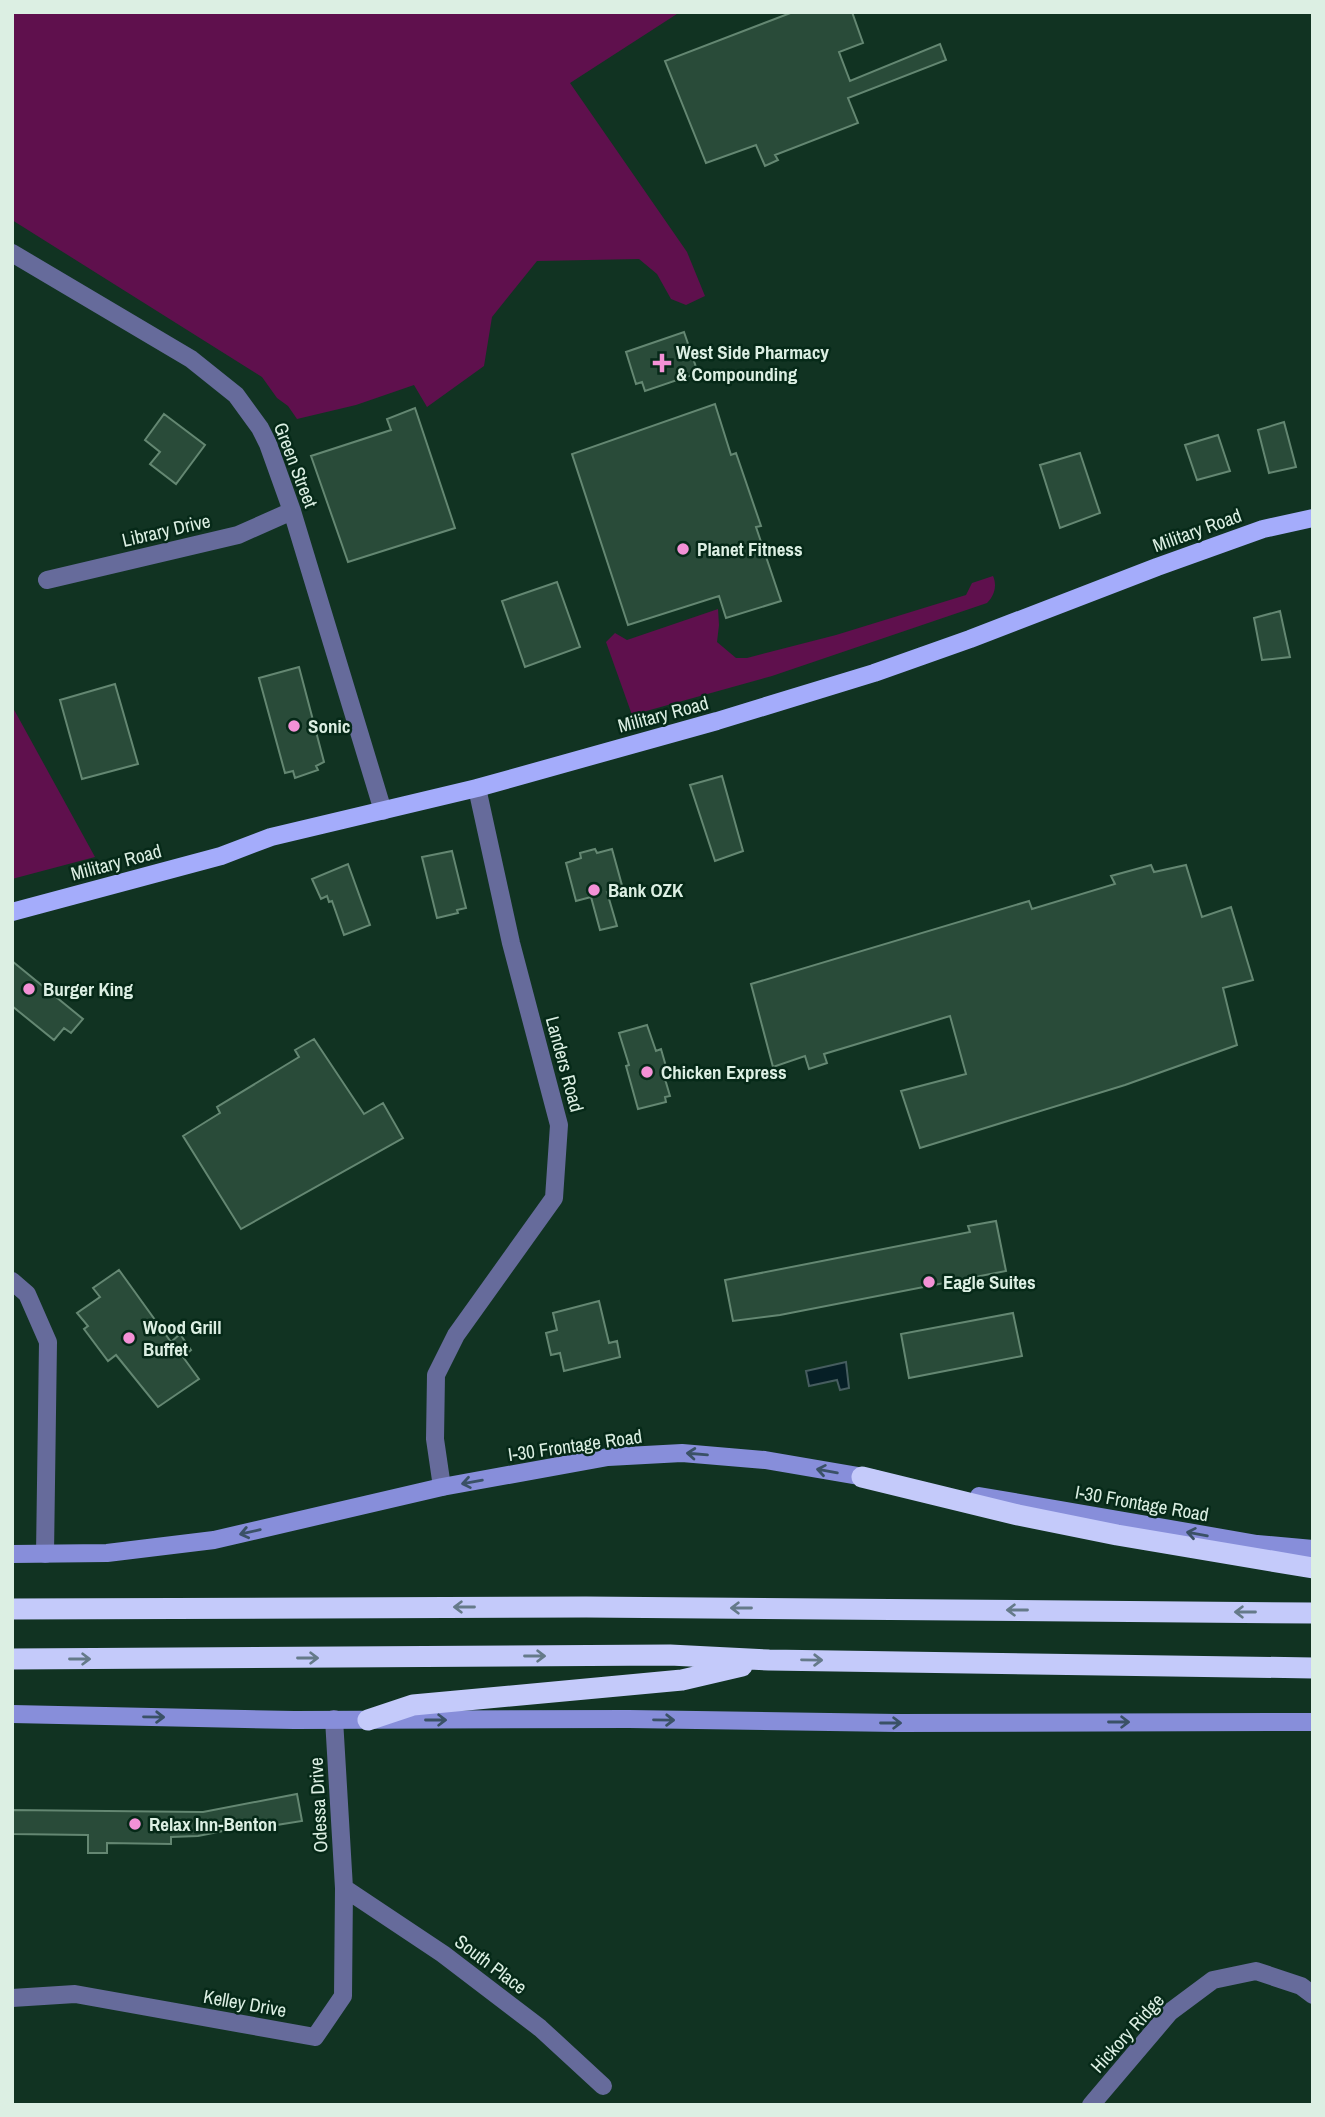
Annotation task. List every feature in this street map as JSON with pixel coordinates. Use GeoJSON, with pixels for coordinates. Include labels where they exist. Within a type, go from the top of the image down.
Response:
{"type":"FeatureCollection","features":[{"type":"Feature","properties":{"kind":"highway"},"geometry":{"type":"LineString","coordinates":[[862,1477],[1105,1533],[1313,1568]]}},
{"type":"Feature","properties":{"kind":"highway"},"geometry":{"type":"LineString","coordinates":[[12,1609],[586,1607],[1313,1612]]}},
{"type":"Feature","properties":{"kind":"highway"},"geometry":{"type":"LineString","coordinates":[[12,1659],[670,1655],[769,1660],[1313,1668]]}},
{"type":"Feature","properties":{"kind":"highway"},"geometry":{"type":"LineString","coordinates":[[368,1720],[413,1705],[682,1680],[769,1660]]}},
{"type":"Feature","properties":{"kind":"main road","name":"Military Road"},"geometry":{"type":"LineString","coordinates":[[15,913],[221,856],[271,837],[477,788],[718,721],[874,673],[971,639],[1157,567],[1262,530],[1313,518]]}},
{"type":"Feature","properties":{"kind":"main road","name":"I-30 Frontage Road"},"geometry":{"type":"LineString","coordinates":[[12,1554],[107,1553],[214,1541],[442,1487],[608,1457],[682,1453],[765,1460],[1257,1544],[1313,1549]]}},
{"type":"Feature","properties":{"kind":"main road"},"geometry":{"type":"LineString","coordinates":[[12,1714],[368,1720],[628,1719],[897,1723],[1313,1721]]}},
{"type":"Feature","properties":{"kind":"street","name":"Green Street"},"geometry":{"type":"LineString","coordinates":[[12,253],[191,359],[236,395],[260,428],[292,511],[383,811]]}},
{"type":"Feature","properties":{"kind":"street","name":"Library Drive"},"geometry":{"type":"LineString","coordinates":[[47,580],[238,535],[292,511]]}},
{"type":"Feature","properties":{"kind":"street","name":"Landers Road"},"geometry":{"type":"LineString","coordinates":[[442,1487],[435,1439],[436,1375],[456,1335],[554,1198],[559,1125],[511,943],[477,788]]}},
{"type":"Feature","properties":{"kind":"street"},"geometry":{"type":"LineString","coordinates":[[12,1281],[27,1294],[48,1342],[45,1554]]}},
{"type":"Feature","properties":{"kind":"street","name":"Odessa Drive"},"geometry":{"type":"LineString","coordinates":[[334,1719],[344,1888]]}},
{"type":"Feature","properties":{"kind":"street","name":"Kelley Drive"},"geometry":{"type":"LineString","coordinates":[[12,1998],[75,1994],[315,2037],[344,1996],[344,1888]]}},
{"type":"Feature","properties":{"kind":"street","name":"South Place"},"geometry":{"type":"LineString","coordinates":[[344,1888],[443,1954],[529,2020],[603,2086]]}},
{"type":"Feature","properties":{"kind":"street","name":"Hickory Ridge"},"geometry":{"type":"LineString","coordinates":[[1091,2105],[1170,2012],[1213,1980],[1256,1971],[1301,1986],[1313,1995]]}},
{"type":"Feature","properties":{"kind":"shaded area"},"geometry":{"type":"Polygon","coordinates":[[[12,12],[680,12],[570,83],[687,252],[705,296],[686,305],[671,299],[657,274],[639,259],[537,261],[492,317],[484,366],[427,407],[414,385],[356,405],[297,419],[262,377],[12,220],[12,12]]]}},
{"type":"Feature","properties":{"kind":"shaded area"},"geometry":{"type":"Polygon","coordinates":[[[993,576],[994,590],[987,603],[772,676],[632,715],[606,642],[615,633],[627,640],[718,609],[717,642],[736,658],[747,658],[836,635],[966,595],[972,583],[993,576]]]}},
{"type":"Feature","properties":{"kind":"shaded area"},"geometry":{"type":"Polygon","coordinates":[[[12,706],[95,857],[12,879],[12,706]]]}},
{"type":"Feature","properties":{"kind":"water"},"geometry":{"type":"Polygon","coordinates":[[[846,1362],[849,1388],[840,1390],[837,1380],[809,1386],[806,1371],[846,1362]]]}},
{"type":"Feature","properties":{"kind":"building"},"geometry":{"type":"Polygon","coordinates":[[[793,12],[852,12],[863,43],[839,52],[850,81],[940,44],[946,60],[848,98],[858,123],[775,155],[778,160],[765,166],[756,145],[706,163],[665,61],[793,12]]]}},
{"type":"Feature","properties":{"kind":"building","name":"West Side Pharmacy & Compounding"},"geometry":{"type":"Polygon","coordinates":[[[684,332],[698,373],[645,391],[642,382],[636,384],[626,352],[684,332]]]}},
{"type":"Feature","properties":{"kind":"building"},"geometry":{"type":"Polygon","coordinates":[[[715,404],[731,455],[736,453],[761,526],[756,527],[781,601],[726,618],[719,596],[628,625],[572,454],[715,404]]]}},
{"type":"Feature","properties":{"kind":"building"},"geometry":{"type":"Polygon","coordinates":[[[415,408],[455,528],[348,562],[311,456],[391,430],[387,419],[415,408]]]}},
{"type":"Feature","properties":{"kind":"building"},"geometry":{"type":"Polygon","coordinates":[[[164,414],[205,445],[176,484],[150,464],[160,452],[145,440],[164,414]]]}},
{"type":"Feature","properties":{"kind":"building"},"geometry":{"type":"Polygon","coordinates":[[[1284,422],[1296,467],[1269,473],[1258,430],[1284,422]]]}},
{"type":"Feature","properties":{"kind":"building"},"geometry":{"type":"Polygon","coordinates":[[[1218,435],[1230,471],[1197,480],[1185,445],[1218,435]]]}},
{"type":"Feature","properties":{"kind":"building"},"geometry":{"type":"Polygon","coordinates":[[[1080,453],[1100,513],[1060,528],[1040,465],[1080,453]]]}},
{"type":"Feature","properties":{"kind":"building"},"geometry":{"type":"Polygon","coordinates":[[[557,582],[580,647],[525,667],[502,601],[557,582]]]}},
{"type":"Feature","properties":{"kind":"building"},"geometry":{"type":"Polygon","coordinates":[[[1280,611],[1290,657],[1262,660],[1254,618],[1280,611]]]}},
{"type":"Feature","properties":{"kind":"building","name":"Sonic"},"geometry":{"type":"Polygon","coordinates":[[[299,667],[324,762],[316,766],[318,770],[295,778],[293,771],[285,773],[259,678],[299,667]]]}},
{"type":"Feature","properties":{"kind":"building"},"geometry":{"type":"Polygon","coordinates":[[[115,684],[138,764],[82,779],[60,700],[115,684]]]}},
{"type":"Feature","properties":{"kind":"building"},"geometry":{"type":"Polygon","coordinates":[[[722,776],[743,851],[715,861],[690,785],[722,776]]]}},
{"type":"Feature","properties":{"kind":"building","name":"Bank OZK"},"geometry":{"type":"Polygon","coordinates":[[[595,849],[597,853],[612,849],[623,889],[607,892],[617,926],[600,930],[591,897],[576,901],[566,863],[581,858],[580,853],[595,849]]]}},
{"type":"Feature","properties":{"kind":"building"},"geometry":{"type":"Polygon","coordinates":[[[452,851],[466,908],[457,910],[458,913],[437,918],[422,857],[452,851]]]}},
{"type":"Feature","properties":{"kind":"building"},"geometry":{"type":"Polygon","coordinates":[[[348,864],[370,925],[344,935],[332,901],[329,902],[327,896],[321,899],[312,879],[348,864]]]}},
{"type":"Feature","properties":{"kind":"building"},"geometry":{"type":"Polygon","coordinates":[[[1151,865],[1154,872],[1186,865],[1202,917],[1231,907],[1253,980],[1223,988],[1237,1045],[1125,1085],[920,1148],[901,1091],[966,1074],[950,1016],[824,1054],[827,1063],[809,1069],[805,1056],[773,1067],[751,984],[1029,901],[1032,909],[1115,884],[1111,876],[1151,865]]]}},
{"type":"Feature","properties":{"kind":"building","name":"Burger King"},"geometry":{"type":"Polygon","coordinates":[[[12,961],[83,1019],[71,1033],[64,1028],[54,1040],[12,1006],[12,961]]]}},
{"type":"Feature","properties":{"kind":"building","name":"Chicken Express"},"geometry":{"type":"Polygon","coordinates":[[[647,1025],[656,1051],[661,1049],[669,1077],[665,1079],[670,1096],[665,1097],[666,1102],[638,1109],[619,1033],[647,1025]]]}},
{"type":"Feature","properties":{"kind":"building"},"geometry":{"type":"Polygon","coordinates":[[[314,1039],[364,1114],[383,1103],[403,1138],[241,1229],[183,1136],[220,1113],[217,1107],[299,1057],[295,1050],[314,1039]]]}},
{"type":"Feature","properties":{"kind":"building"},"geometry":{"type":"Polygon","coordinates":[[[996,1221],[1006,1271],[780,1315],[733,1321],[725,1280],[970,1232],[968,1226],[996,1221]]]}},
{"type":"Feature","properties":{"kind":"building","name":"Wood Grill Buffet"},"geometry":{"type":"Polygon","coordinates":[[[119,1270],[171,1342],[180,1334],[191,1350],[183,1357],[199,1379],[158,1407],[116,1355],[108,1361],[84,1329],[88,1326],[77,1313],[100,1297],[93,1288],[119,1270]]]}},
{"type":"Feature","properties":{"kind":"building"},"geometry":{"type":"Polygon","coordinates":[[[599,1301],[609,1343],[617,1341],[620,1357],[564,1371],[560,1353],[551,1355],[546,1333],[557,1330],[553,1313],[599,1301]]]}},
{"type":"Feature","properties":{"kind":"building"},"geometry":{"type":"Polygon","coordinates":[[[1013,1313],[1022,1356],[909,1378],[901,1334],[1013,1313]]]}},
{"type":"Feature","properties":{"kind":"building","name":"Relax Inn-Benton"},"geometry":{"type":"Polygon","coordinates":[[[297,1794],[302,1821],[270,1826],[269,1822],[198,1836],[171,1837],[171,1844],[107,1843],[107,1853],[88,1853],[88,1835],[12,1834],[12,1810],[203,1812],[297,1794]]]}},
{"type":"Feature","properties":{"kind":"place","name":"West Side Pharmacy & Compounding"},"geometry":{"type":"Point","coordinates":[662,363]}},
{"type":"Feature","properties":{"kind":"place","name":"Planet Fitness"},"geometry":{"type":"Point","coordinates":[683,549]}},
{"type":"Feature","properties":{"kind":"place","name":"Sonic"},"geometry":{"type":"Point","coordinates":[294,726]}},
{"type":"Feature","properties":{"kind":"place","name":"Bank OZK"},"geometry":{"type":"Point","coordinates":[594,890]}},
{"type":"Feature","properties":{"kind":"place","name":"Burger King"},"geometry":{"type":"Point","coordinates":[29,989]}},
{"type":"Feature","properties":{"kind":"place","name":"Chicken Express"},"geometry":{"type":"Point","coordinates":[647,1072]}},
{"type":"Feature","properties":{"kind":"place","name":"Eagle Suites"},"geometry":{"type":"Point","coordinates":[929,1282]}},
{"type":"Feature","properties":{"kind":"place","name":"Wood Grill Buffet"},"geometry":{"type":"Point","coordinates":[129,1338]}},
{"type":"Feature","properties":{"kind":"place","name":"Relax Inn-Benton"},"geometry":{"type":"Point","coordinates":[135,1824]}}]}
